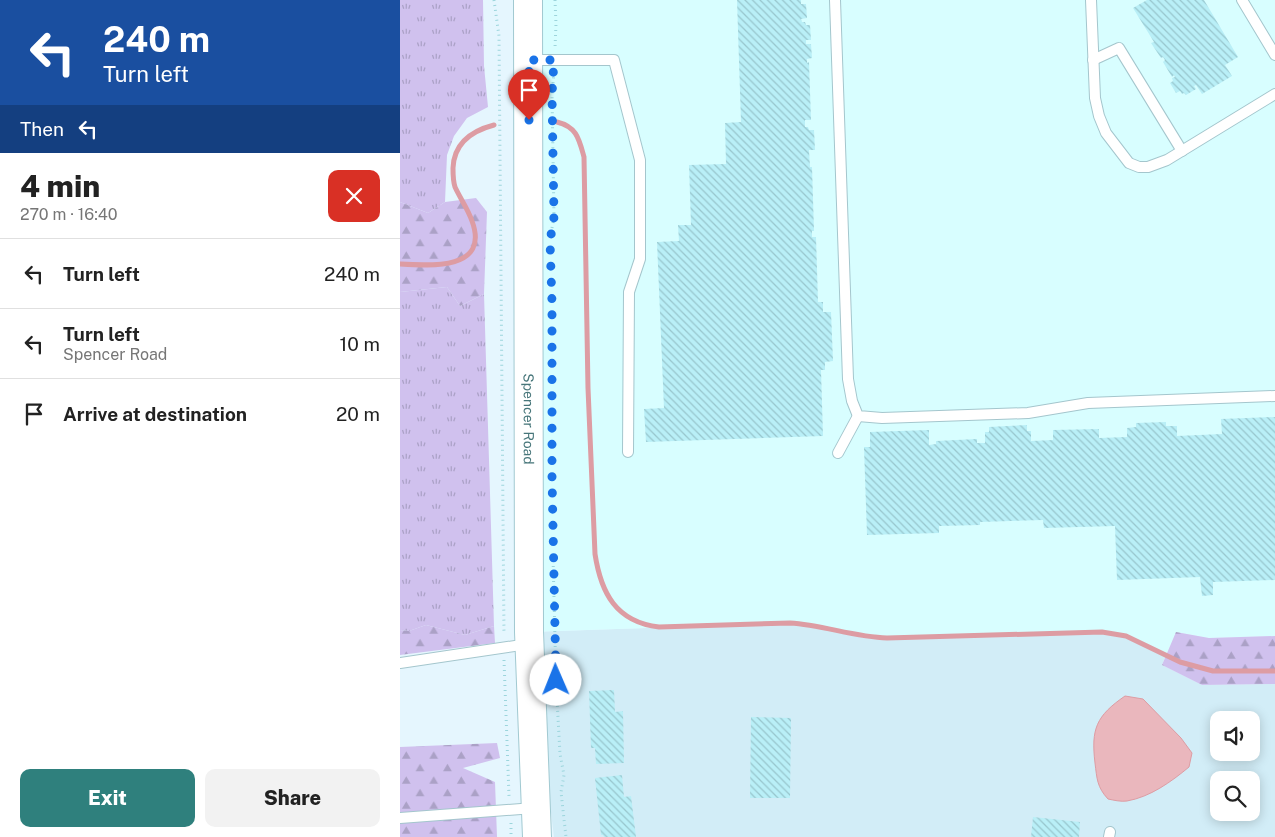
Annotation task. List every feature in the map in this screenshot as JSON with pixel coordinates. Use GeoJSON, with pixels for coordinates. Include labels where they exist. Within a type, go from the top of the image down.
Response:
{"type":"FeatureCollection","features":[{"type":"Feature","properties":{"kind":"street","name":"Spencer Road"},"geometry":{"type":"LineString","coordinates":[[528,0],[542,60],[517,646],[523,809],[537,837]]}},
{"type":"Feature","properties":{"kind":"lane"},"geometry":{"type":"LineString","coordinates":[[835,0],[848,378],[852,401],[858,416]]}},
{"type":"Feature","properties":{"kind":"lane"},"geometry":{"type":"LineString","coordinates":[[1091,0],[1095,98],[1099,116],[1106,133],[1129,163],[1139,167],[1157,165],[1275,94]]}},
{"type":"Feature","properties":{"kind":"lane"},"geometry":{"type":"LineString","coordinates":[[1242,0],[1275,54]]}},
{"type":"Feature","properties":{"kind":"lane"},"geometry":{"type":"LineString","coordinates":[[1093,60],[1119,48],[1182,150]]}},
{"type":"Feature","properties":{"kind":"lane"},"geometry":{"type":"LineString","coordinates":[[542,60],[614,60],[640,160],[640,259],[629,292],[628,452]]}},
{"type":"Feature","properties":{"kind":"lane"},"geometry":{"type":"LineString","coordinates":[[858,416],[882,418],[1028,413],[1088,403],[1275,396]]}},
{"type":"Feature","properties":{"kind":"lane"},"geometry":{"type":"LineString","coordinates":[[838,453],[858,416]]}},
{"type":"Feature","properties":{"kind":"lane"},"geometry":{"type":"LineString","coordinates":[[400,663],[517,646]]}},
{"type":"Feature","properties":{"kind":"lane"},"geometry":{"type":"LineString","coordinates":[[400,818],[523,809]]}},
{"type":"Feature","properties":{"kind":"path"},"geometry":{"type":"LineString","coordinates":[[494,0],[499,36],[523,809],[511,837]]}},
{"type":"Feature","properties":{"kind":"path"},"geometry":{"type":"LineString","coordinates":[[551,233],[554,217],[552,95],[542,60],[556,24],[555,0]]}},
{"type":"Feature","properties":{"kind":"path"},"geometry":{"type":"LineString","coordinates":[[553,549],[556,690],[560,754],[564,775],[561,792],[566,837]]}},
{"type":"Feature","properties":{"kind":"shaded area"},"geometry":{"type":"Polygon","coordinates":[[[528,0],[1275,0],[1275,636],[1209,638],[1176,632],[1166,655],[1126,636],[1102,632],[887,638],[861,636],[804,623],[790,623],[529,632],[528,0]]]}},
{"type":"Feature","properties":{"kind":"shaded area"},"geometry":{"type":"Polygon","coordinates":[[[790,623],[1114,633],[1126,636],[1166,655],[1162,665],[1202,685],[1275,684],[1275,837],[554,837],[529,632],[790,623]]]}},
{"type":"Feature","properties":{"kind":"shaded area"},"geometry":{"type":"Polygon","coordinates":[[[1125,696],[1143,699],[1181,738],[1192,753],[1189,767],[1168,783],[1144,796],[1122,801],[1108,799],[1100,787],[1097,778],[1094,741],[1095,732],[1102,717],[1115,703],[1125,696]]]}},
{"type":"Feature","properties":{"kind":"green space"},"geometry":{"type":"Polygon","coordinates":[[[400,0],[483,0],[484,66],[488,107],[467,118],[454,136],[447,155],[445,202],[428,213],[400,202],[400,0]]]}},
{"type":"Feature","properties":{"kind":"green space"},"geometry":{"type":"Polygon","coordinates":[[[476,198],[487,212],[484,294],[460,306],[447,287],[400,292],[400,202],[428,213],[445,202],[476,198]]]}},
{"type":"Feature","properties":{"kind":"green space"},"geometry":{"type":"Polygon","coordinates":[[[447,287],[460,306],[484,294],[494,626],[465,635],[426,625],[409,631],[400,630],[400,292],[447,287]]]}},
{"type":"Feature","properties":{"kind":"green space"},"geometry":{"type":"Polygon","coordinates":[[[426,625],[465,635],[494,626],[495,643],[400,655],[400,630],[409,631],[426,625]]]}},
{"type":"Feature","properties":{"kind":"green space"},"geometry":{"type":"Polygon","coordinates":[[[1176,632],[1209,638],[1275,636],[1275,684],[1202,685],[1162,665],[1176,632]]]}},
{"type":"Feature","properties":{"kind":"green space"},"geometry":{"type":"Polygon","coordinates":[[[497,743],[500,758],[463,768],[495,782],[497,837],[400,837],[400,747],[497,743]]]}},
{"type":"Feature","properties":{"kind":"building"},"geometry":{"type":"Polygon","coordinates":[[[737,0],[801,0],[801,4],[806,4],[807,18],[801,19],[806,25],[810,25],[811,40],[806,40],[806,44],[811,44],[812,58],[807,59],[807,63],[809,62],[811,120],[805,120],[805,127],[808,127],[809,130],[814,130],[815,150],[809,150],[810,167],[812,167],[814,231],[812,231],[812,237],[816,237],[818,302],[823,302],[823,312],[831,312],[833,361],[825,362],[825,370],[821,370],[823,436],[646,442],[644,409],[664,408],[657,242],[679,241],[678,225],[691,225],[689,165],[726,164],[725,123],[741,122],[737,0]]]}},
{"type":"Feature","properties":{"kind":"building"},"geometry":{"type":"Polygon","coordinates":[[[1147,0],[1204,0],[1238,57],[1225,65],[1232,76],[1202,94],[1196,85],[1194,86],[1196,89],[1186,95],[1180,91],[1176,93],[1170,83],[1173,81],[1172,78],[1175,77],[1174,75],[1172,77],[1163,62],[1165,60],[1163,57],[1161,58],[1151,43],[1154,42],[1133,8],[1147,0]]]}},
{"type":"Feature","properties":{"kind":"building"},"geometry":{"type":"Polygon","coordinates":[[[1275,417],[1275,580],[1213,582],[1213,595],[1202,596],[1200,577],[1117,580],[1115,526],[1044,528],[1043,520],[980,522],[980,525],[939,526],[939,533],[867,535],[864,447],[870,447],[870,432],[929,430],[929,445],[936,444],[936,441],[977,439],[977,443],[985,443],[985,432],[989,432],[989,427],[1027,425],[1027,431],[1031,431],[1031,441],[1053,440],[1053,430],[1099,429],[1099,438],[1127,437],[1127,428],[1136,427],[1136,423],[1166,422],[1166,426],[1177,426],[1177,436],[1222,434],[1221,419],[1275,417]]]}},
{"type":"Feature","properties":{"kind":"building"},"geometry":{"type":"Polygon","coordinates":[[[614,690],[615,712],[623,711],[624,763],[596,764],[595,748],[591,748],[589,691],[614,690]]]}},
{"type":"Feature","properties":{"kind":"building"},"geometry":{"type":"Polygon","coordinates":[[[751,717],[791,718],[790,798],[750,798],[751,717]]]}},
{"type":"Feature","properties":{"kind":"building"},"geometry":{"type":"Polygon","coordinates":[[[622,775],[624,797],[631,796],[636,837],[604,837],[601,835],[595,778],[622,775]]]}},
{"type":"Feature","properties":{"kind":"building"},"geometry":{"type":"Polygon","coordinates":[[[1033,817],[1080,822],[1079,837],[1031,837],[1033,817]]]}},
{"type":"Feature","properties":{"kind":"waterway"},"geometry":{"type":"LineString","coordinates":[[557,122],[564,124],[573,131],[579,139],[584,157],[588,388],[595,554],[601,581],[613,603],[621,612],[644,624],[659,627],[790,623],[863,636],[887,638],[1102,632],[1126,636],[1180,662],[1213,671],[1275,671]]}},
{"type":"Feature","properties":{"kind":"waterway"},"geometry":{"type":"LineString","coordinates":[[400,264],[427,265],[454,262],[465,257],[473,249],[475,237],[472,221],[454,185],[454,159],[465,139],[478,131],[494,125]]}},
{"type":"Feature","properties":{"kind":"route"},"geometry":{"type":"LineString","coordinates":[[529,120],[529,60],[554,60],[552,95],[554,217],[550,241],[550,271],[552,303],[552,476],[556,680]]}}]}
